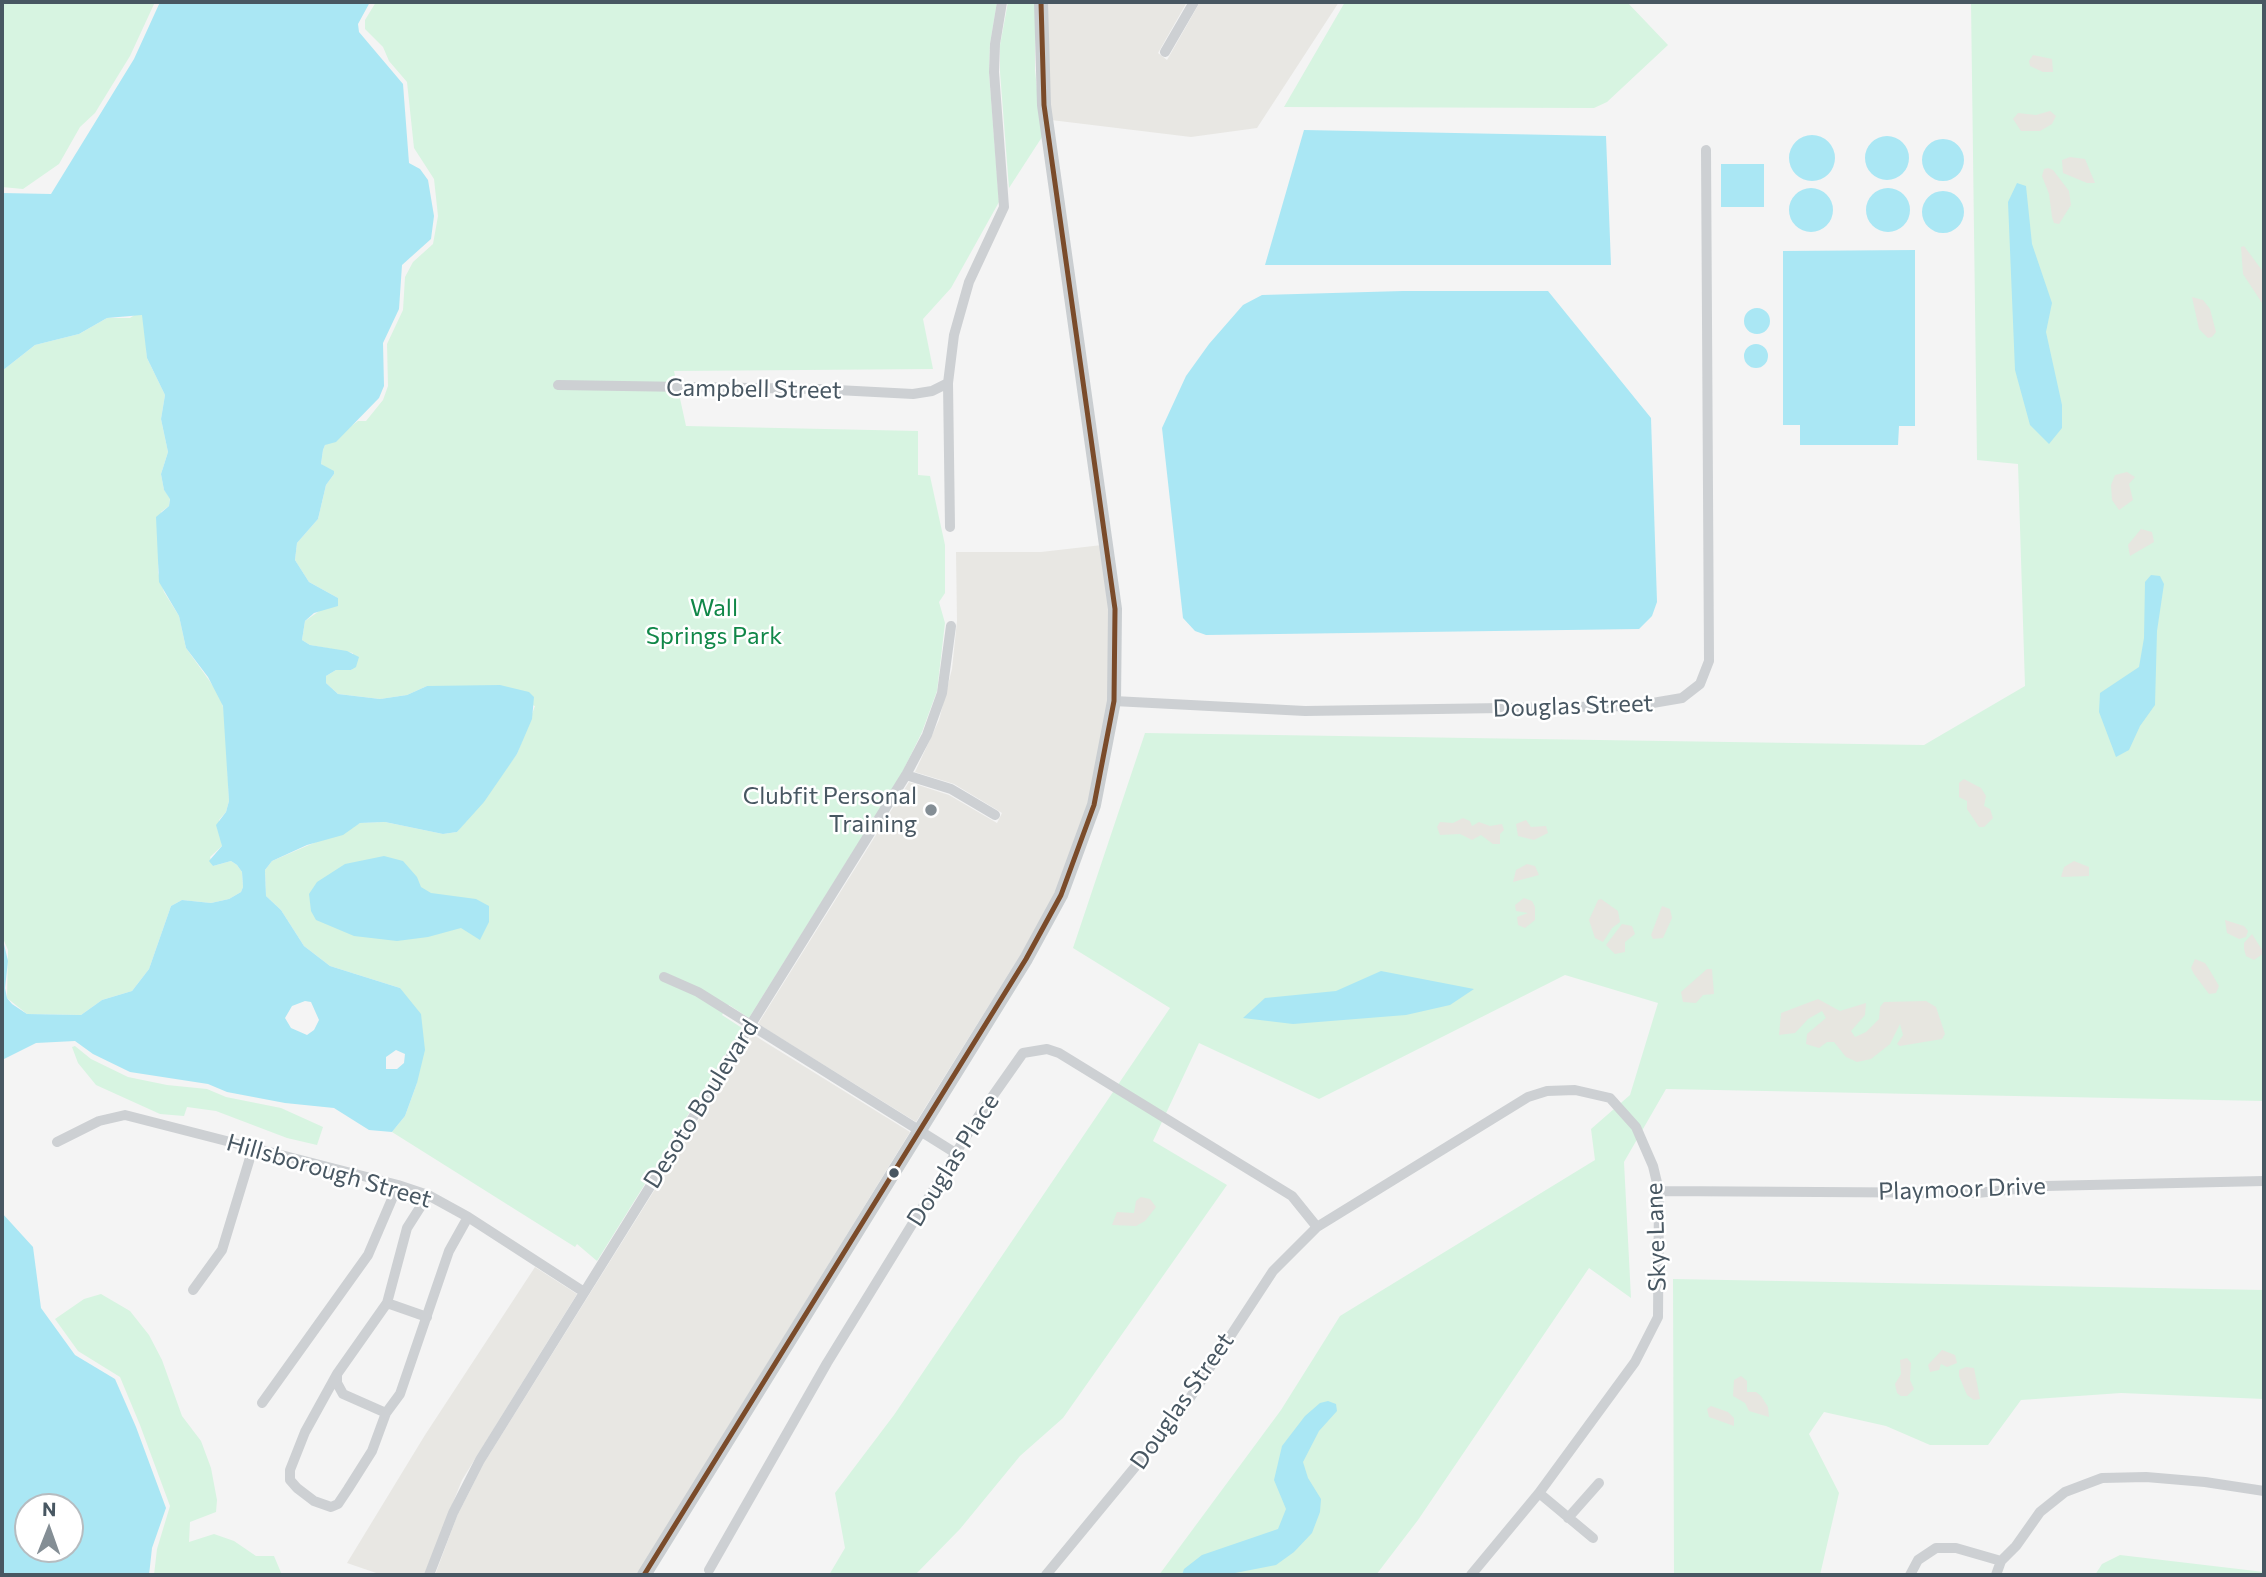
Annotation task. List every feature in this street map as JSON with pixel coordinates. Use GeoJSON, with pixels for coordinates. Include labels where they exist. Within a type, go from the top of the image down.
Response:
{"type":"FeatureCollection","features":[{"type":"Feature","properties":{"kind":"main road"},"geometry":{"type":"LineString","coordinates":[[644,1575],[1026,959],[1061,895],[1094,805],[1114,701],[1115,609],[1044,105],[1041,2]]}},
{"type":"Feature","properties":{"kind":"street"},"geometry":{"type":"LineString","coordinates":[[950,527],[948,383],[960,305],[1004,207],[995,72],[995,44],[1002,2]]}},
{"type":"Feature","properties":{"kind":"street"},"geometry":{"type":"LineString","coordinates":[[1165,52],[1194,2]]}},
{"type":"Feature","properties":{"kind":"street","name":"Douglas Street"},"geometry":{"type":"LineString","coordinates":[[1114,701],[1305,710],[1635,706],[1682,698],[1700,684],[1709,661],[1706,149]]}},
{"type":"Feature","properties":{"kind":"street","name":"Campbell Street"},"geometry":{"type":"LineString","coordinates":[[558,385],[818,389],[913,394],[932,391],[948,383]]}},
{"type":"Feature","properties":{"kind":"street","name":"Desoto Boulevard"},"geometry":{"type":"LineString","coordinates":[[429,1575],[467,1483],[906,775],[938,705],[947,668],[951,626]]}},
{"type":"Feature","properties":{"kind":"street"},"geometry":{"type":"LineString","coordinates":[[906,775],[951,789],[995,815]]}},
{"type":"Feature","properties":{"kind":"street"},"geometry":{"type":"LineString","coordinates":[[664,977],[698,992],[957,1153]]}},
{"type":"Feature","properties":{"kind":"street","name":"Douglas Place"},"geometry":{"type":"LineString","coordinates":[[709,1570],[827,1363],[1015,1060],[1023,1053],[1047,1049],[1292,1196],[1317,1227]]}},
{"type":"Feature","properties":{"kind":"street","name":"Skye Lane"},"geometry":{"type":"LineString","coordinates":[[1317,1227],[1528,1097],[1547,1091],[1575,1090],[1610,1098],[1636,1127],[1653,1166],[1660,1191],[1658,1317],[1635,1362],[1539,1493],[1471,1575]]}},
{"type":"Feature","properties":{"kind":"street","name":"Hillsborough Street"},"geometry":{"type":"LineString","coordinates":[[57,1142],[99,1121],[125,1115],[398,1185],[428,1195],[468,1217],[584,1292]]}},
{"type":"Feature","properties":{"kind":"street"},"geometry":{"type":"LineString","coordinates":[[193,1290],[222,1250],[253,1148]]}},
{"type":"Feature","properties":{"kind":"street","name":"Playmoor Drive"},"geometry":{"type":"LineString","coordinates":[[1660,1191],[1977,1193],[2046,1186],[2264,1181]]}},
{"type":"Feature","properties":{"kind":"street"},"geometry":{"type":"LineString","coordinates":[[262,1403],[327,1308],[363,1263],[376,1241],[398,1185]]}},
{"type":"Feature","properties":{"kind":"street"},"geometry":{"type":"LineString","coordinates":[[428,1195],[407,1228],[387,1303],[337,1374],[305,1432],[290,1470],[290,1480],[297,1488],[324,1505],[338,1503],[372,1451],[386,1413],[400,1394],[449,1251],[468,1217]]}},
{"type":"Feature","properties":{"kind":"street","name":"Douglas Street"},"geometry":{"type":"LineString","coordinates":[[1046,1575],[1182,1410],[1273,1271],[1317,1227]]}},
{"type":"Feature","properties":{"kind":"street"},"geometry":{"type":"LineString","coordinates":[[387,1303],[427,1317]]}},
{"type":"Feature","properties":{"kind":"street"},"geometry":{"type":"LineString","coordinates":[[337,1374],[337,1383],[343,1394],[386,1413]]}},
{"type":"Feature","properties":{"kind":"street"},"geometry":{"type":"LineString","coordinates":[[1996,1575],[2001,1561],[2016,1546],[2040,1512],[2065,1492],[2102,1478],[2181,1480],[2264,1491]]}},
{"type":"Feature","properties":{"kind":"street"},"geometry":{"type":"LineString","coordinates":[[1568,1518],[1599,1483]]}},
{"type":"Feature","properties":{"kind":"street"},"geometry":{"type":"LineString","coordinates":[[1539,1493],[1593,1538]]}},
{"type":"Feature","properties":{"kind":"street"},"geometry":{"type":"LineString","coordinates":[[1910,1575],[1918,1559],[1936,1548],[1956,1548],[2001,1561]]}},
{"type":"Feature","properties":{"kind":"shaded area"},"geometry":{"type":"Polygon","coordinates":[[[1046,2],[1187,2],[1158,53],[1167,60],[1200,2],[1339,2],[1257,128],[1191,137],[1051,120],[1046,2]]]}},
{"type":"Feature","properties":{"kind":"shaded area"},"geometry":{"type":"Polygon","coordinates":[[[1102,545],[1110,610],[1109,700],[1089,803],[1056,893],[1041,922],[916,1122],[758,1024],[909,782],[949,795],[997,823],[1002,813],[954,784],[915,772],[939,720],[952,669],[957,621],[956,552],[1041,552],[1102,545]]]}},
{"type":"Feature","properties":{"kind":"shaded area"},"geometry":{"type":"Polygon","coordinates":[[[752,1034],[910,1132],[637,1575],[435,1575],[457,1516],[484,1463],[752,1034]]]}},
{"type":"Feature","properties":{"kind":"shaded area"},"geometry":{"type":"Polygon","coordinates":[[[535,1267],[577,1294],[462,1480],[424,1575],[382,1575],[347,1563],[425,1435],[535,1267]]]}},
{"type":"Feature","properties":{"kind":"green space"},"geometry":{"type":"Polygon","coordinates":[[[2,2],[155,2],[130,56],[95,113],[80,127],[59,164],[23,189],[2,187],[2,2]]]}},
{"type":"Feature","properties":{"kind":"green space","name":"Wall Springs Park"},"geometry":{"type":"Polygon","coordinates":[[[376,2],[997,2],[990,44],[989,72],[999,202],[951,288],[923,319],[933,369],[674,371],[686,426],[918,431],[918,475],[930,476],[945,545],[945,593],[939,602],[945,623],[937,691],[922,732],[902,773],[749,1018],[729,1005],[722,1015],[742,1028],[597,1261],[577,1244],[575,1247],[392,1132],[405,1116],[417,1083],[400,988],[330,966],[304,946],[281,910],[266,896],[265,870],[272,861],[360,823],[385,822],[443,834],[457,832],[517,754],[535,706],[464,686],[427,686],[407,695],[380,699],[338,694],[326,683],[326,676],[336,670],[352,670],[353,653],[310,645],[302,640],[305,621],[338,598],[309,582],[295,560],[297,543],[318,519],[326,485],[334,474],[321,464],[323,450],[325,445],[358,421],[366,421],[383,400],[388,386],[387,344],[403,310],[405,277],[413,262],[433,244],[438,216],[434,179],[414,148],[407,82],[389,61],[383,47],[365,29],[365,20],[376,2]]]}},
{"type":"Feature","properties":{"kind":"green space"},"geometry":{"type":"Polygon","coordinates":[[[1008,2],[1035,2],[1035,70],[1042,137],[1009,188],[1000,72],[1000,45],[1008,2]]]}},
{"type":"Feature","properties":{"kind":"green space"},"geometry":{"type":"Polygon","coordinates":[[[1345,2],[1627,2],[1668,45],[1607,102],[1594,108],[1284,107],[1345,2]]]}},
{"type":"Feature","properties":{"kind":"green space"},"geometry":{"type":"Polygon","coordinates":[[[1971,2],[2264,2],[2264,1101],[1666,1089],[1624,1162],[1631,1298],[1589,1268],[1418,1520],[1376,1575],[1159,1575],[1281,1410],[1340,1316],[1595,1160],[1591,1129],[1630,1095],[1658,1003],[1565,975],[1319,1099],[1199,1043],[1153,1141],[1227,1185],[1063,1418],[1020,1456],[960,1529],[915,1575],[829,1575],[845,1548],[835,1493],[894,1415],[1170,1008],[1073,948],[1145,733],[1924,745],[2025,686],[2018,464],[1977,460],[1971,2]]]}},
{"type":"Feature","properties":{"kind":"green space"},"geometry":{"type":"Polygon","coordinates":[[[142,314],[144,318],[147,358],[165,395],[161,419],[168,452],[161,474],[164,490],[170,498],[169,506],[161,512],[158,572],[164,592],[179,616],[186,648],[221,697],[225,717],[229,801],[226,812],[219,820],[222,846],[210,857],[213,866],[231,861],[237,865],[242,872],[243,887],[241,892],[229,899],[211,903],[182,900],[171,906],[149,969],[132,991],[102,1000],[81,1015],[27,1014],[7,998],[8,950],[2,936],[2,371],[35,345],[79,334],[107,318],[130,318],[142,314]]]}},
{"type":"Feature","properties":{"kind":"green space"},"geometry":{"type":"Polygon","coordinates":[[[75,1046],[91,1059],[128,1077],[207,1089],[226,1097],[281,1108],[323,1127],[317,1145],[287,1138],[216,1111],[187,1107],[184,1116],[160,1114],[96,1085],[78,1063],[72,1047],[75,1046]]]}},
{"type":"Feature","properties":{"kind":"green space"},"geometry":{"type":"Polygon","coordinates":[[[1673,1279],[2264,1290],[2264,1399],[2121,1393],[2021,1400],[1988,1445],[1930,1445],[1886,1426],[1824,1412],[1809,1434],[1839,1493],[1820,1575],[1674,1575],[1673,1279]]]}},
{"type":"Feature","properties":{"kind":"green space"},"geometry":{"type":"Polygon","coordinates":[[[101,1294],[130,1311],[149,1335],[162,1360],[182,1416],[201,1441],[211,1468],[217,1500],[216,1512],[190,1522],[189,1542],[214,1534],[234,1541],[256,1556],[274,1556],[282,1575],[154,1575],[157,1549],[170,1506],[140,1425],[120,1377],[78,1351],[55,1319],[84,1299],[101,1294]]]}},
{"type":"Feature","properties":{"kind":"green space"},"geometry":{"type":"Polygon","coordinates":[[[2120,1555],[2264,1572],[2264,1575],[2095,1575],[2102,1564],[2120,1555]]]}},
{"type":"Feature","properties":{"kind":"sand"},"geometry":{"type":"Polygon","coordinates":[[[2033,55],[2052,59],[2053,72],[2043,72],[2030,66],[2029,61],[2033,55]]]}},
{"type":"Feature","properties":{"kind":"sand"},"geometry":{"type":"Polygon","coordinates":[[[2050,111],[2056,116],[2052,124],[2040,131],[2021,131],[2013,119],[2018,113],[2036,115],[2050,111]]]}},
{"type":"Feature","properties":{"kind":"sand"},"geometry":{"type":"Polygon","coordinates":[[[2070,157],[2085,159],[2095,183],[2087,183],[2063,173],[2062,160],[2070,157]]]}},
{"type":"Feature","properties":{"kind":"sand"},"geometry":{"type":"Polygon","coordinates":[[[2044,169],[2053,170],[2069,191],[2071,205],[2059,224],[2054,223],[2049,194],[2042,176],[2044,169]]]}},
{"type":"Feature","properties":{"kind":"sand"},"geometry":{"type":"Polygon","coordinates":[[[2244,246],[2264,273],[2264,306],[2243,274],[2241,247],[2244,246]]]}},
{"type":"Feature","properties":{"kind":"sand"},"geometry":{"type":"Polygon","coordinates":[[[2192,297],[2203,300],[2210,309],[2216,332],[2212,337],[2208,338],[2199,329],[2192,297]]]}},
{"type":"Feature","properties":{"kind":"sand"},"geometry":{"type":"Polygon","coordinates":[[[2127,472],[2135,477],[2129,484],[2133,500],[2119,510],[2112,500],[2111,485],[2115,475],[2127,472]]]}},
{"type":"Feature","properties":{"kind":"sand"},"geometry":{"type":"Polygon","coordinates":[[[2141,529],[2152,532],[2154,542],[2130,556],[2128,545],[2141,529]]]}},
{"type":"Feature","properties":{"kind":"sand"},"geometry":{"type":"Polygon","coordinates":[[[1964,779],[1981,788],[1986,796],[1984,806],[1990,809],[1993,818],[1984,827],[1979,827],[1967,809],[1967,801],[1959,797],[1959,783],[1964,779]]]}},
{"type":"Feature","properties":{"kind":"sand"},"geometry":{"type":"Polygon","coordinates":[[[1463,818],[1470,821],[1472,826],[1479,822],[1490,826],[1502,824],[1504,830],[1500,834],[1500,844],[1493,844],[1481,835],[1472,840],[1460,834],[1440,835],[1437,827],[1440,822],[1453,823],[1463,818]]]}},
{"type":"Feature","properties":{"kind":"sand"},"geometry":{"type":"Polygon","coordinates":[[[1526,820],[1531,827],[1546,826],[1548,833],[1534,840],[1518,836],[1516,824],[1526,820]]]}},
{"type":"Feature","properties":{"kind":"sand"},"geometry":{"type":"Polygon","coordinates":[[[2074,861],[2089,867],[2089,876],[2061,877],[2064,867],[2074,861]]]}},
{"type":"Feature","properties":{"kind":"sand"},"geometry":{"type":"Polygon","coordinates":[[[1527,864],[1535,866],[1539,875],[1513,882],[1516,870],[1527,864]]]}},
{"type":"Feature","properties":{"kind":"sand"},"geometry":{"type":"Polygon","coordinates":[[[1524,898],[1532,901],[1535,907],[1535,920],[1525,928],[1518,925],[1517,917],[1528,913],[1516,911],[1515,905],[1524,898]]]}},
{"type":"Feature","properties":{"kind":"sand"},"geometry":{"type":"Polygon","coordinates":[[[1601,899],[1618,911],[1620,922],[1612,928],[1603,942],[1595,938],[1589,920],[1598,900],[1601,899]]]}},
{"type":"Feature","properties":{"kind":"sand"},"geometry":{"type":"Polygon","coordinates":[[[1662,906],[1670,909],[1672,918],[1663,938],[1653,939],[1651,935],[1662,906]]]}},
{"type":"Feature","properties":{"kind":"sand"},"geometry":{"type":"Polygon","coordinates":[[[2225,920],[2244,926],[2248,931],[2246,937],[2239,939],[2227,933],[2225,920]]]}},
{"type":"Feature","properties":{"kind":"sand"},"geometry":{"type":"Polygon","coordinates":[[[1622,924],[1632,926],[1635,934],[1625,942],[1625,952],[1615,954],[1606,945],[1622,924]]]}},
{"type":"Feature","properties":{"kind":"sand"},"geometry":{"type":"Polygon","coordinates":[[[2252,934],[2264,953],[2254,960],[2246,956],[2244,949],[2244,943],[2252,934]]]}},
{"type":"Feature","properties":{"kind":"sand"},"geometry":{"type":"Polygon","coordinates":[[[2195,959],[2205,963],[2209,969],[2219,986],[2216,993],[2209,994],[2194,974],[2191,968],[2195,959]]]}},
{"type":"Feature","properties":{"kind":"sand"},"geometry":{"type":"Polygon","coordinates":[[[1707,969],[1712,969],[1714,994],[1703,995],[1696,1003],[1683,1002],[1681,992],[1707,969]]]}},
{"type":"Feature","properties":{"kind":"sand"},"geometry":{"type":"Polygon","coordinates":[[[1818,999],[1840,1011],[1866,1003],[1865,1015],[1851,1031],[1855,1037],[1866,1032],[1879,1019],[1880,1007],[1884,1002],[1926,1001],[1936,1007],[1945,1034],[1942,1039],[1900,1046],[1897,1044],[1903,1035],[1900,1024],[1890,1044],[1871,1059],[1857,1062],[1846,1057],[1834,1042],[1827,1042],[1819,1048],[1806,1044],[1807,1034],[1826,1018],[1822,1011],[1808,1019],[1795,1033],[1779,1035],[1781,1013],[1818,999]]]}},
{"type":"Feature","properties":{"kind":"sand"},"geometry":{"type":"Polygon","coordinates":[[[1141,1197],[1150,1199],[1156,1207],[1145,1221],[1136,1226],[1112,1225],[1117,1212],[1134,1213],[1136,1201],[1141,1197]]]}},
{"type":"Feature","properties":{"kind":"sand"},"geometry":{"type":"Polygon","coordinates":[[[1942,1350],[1955,1355],[1957,1363],[1947,1367],[1941,1364],[1939,1370],[1930,1372],[1928,1365],[1942,1350]]]}},
{"type":"Feature","properties":{"kind":"sand"},"geometry":{"type":"Polygon","coordinates":[[[1907,1358],[1911,1363],[1910,1380],[1914,1389],[1907,1396],[1901,1396],[1897,1393],[1895,1384],[1901,1374],[1900,1360],[1907,1358]]]}},
{"type":"Feature","properties":{"kind":"sand"},"geometry":{"type":"Polygon","coordinates":[[[1974,1368],[1980,1399],[1974,1400],[1967,1395],[1959,1376],[1959,1370],[1974,1368]]]}},
{"type":"Feature","properties":{"kind":"sand"},"geometry":{"type":"Polygon","coordinates":[[[1741,1376],[1747,1381],[1747,1392],[1756,1392],[1761,1396],[1768,1407],[1769,1417],[1749,1411],[1745,1403],[1733,1396],[1734,1380],[1741,1376]]]}},
{"type":"Feature","properties":{"kind":"sand"},"geometry":{"type":"Polygon","coordinates":[[[1711,1406],[1728,1412],[1734,1418],[1734,1426],[1709,1417],[1707,1409],[1711,1406]]]}},
{"type":"Feature","properties":{"kind":"water"},"geometry":{"type":"Polygon","coordinates":[[[160,2],[370,2],[358,24],[359,32],[403,84],[409,163],[420,169],[428,180],[434,216],[431,239],[402,265],[399,309],[383,343],[384,386],[379,398],[336,442],[325,445],[321,464],[334,471],[334,474],[326,485],[318,519],[297,543],[295,560],[309,582],[338,598],[338,606],[314,613],[305,621],[302,640],[310,645],[347,651],[359,657],[356,667],[351,670],[336,670],[326,676],[326,683],[338,694],[380,699],[407,695],[427,686],[500,685],[529,692],[534,697],[532,719],[517,754],[484,802],[457,832],[443,834],[385,822],[360,823],[343,835],[307,845],[272,861],[265,870],[266,896],[281,910],[304,946],[330,966],[400,988],[421,1014],[425,1050],[417,1083],[405,1116],[392,1132],[369,1130],[334,1108],[285,1103],[227,1092],[208,1084],[130,1072],[93,1054],[75,1041],[36,1043],[2,1060],[2,936],[8,961],[5,988],[7,998],[12,1004],[27,1014],[81,1015],[102,1000],[132,991],[149,969],[171,906],[182,900],[211,903],[229,899],[241,892],[243,887],[242,872],[237,865],[231,861],[213,866],[209,861],[222,846],[216,825],[226,812],[229,801],[223,706],[208,677],[186,648],[179,616],[159,582],[156,517],[169,506],[170,499],[164,490],[161,474],[168,452],[161,419],[165,395],[147,358],[142,315],[107,318],[79,334],[35,345],[2,371],[2,193],[51,194],[134,59],[160,2]],[[305,1001],[292,1006],[285,1018],[291,1028],[307,1035],[314,1030],[319,1020],[311,1002],[305,1001]],[[396,1050],[386,1057],[386,1069],[397,1069],[404,1063],[405,1054],[396,1050]]]}},
{"type":"Feature","properties":{"kind":"water"},"geometry":{"type":"Polygon","coordinates":[[[1304,130],[1606,136],[1611,265],[1265,265],[1304,130]]]}},
{"type":"Feature","properties":{"kind":"water"},"geometry":{"type":"Polygon","coordinates":[[[1812,135],[1828,142],[1835,158],[1828,174],[1812,181],[1796,174],[1789,158],[1796,142],[1812,135]]]}},
{"type":"Feature","properties":{"kind":"water"},"geometry":{"type":"Polygon","coordinates":[[[1887,136],[1896,137],[1903,142],[1908,149],[1908,167],[1903,174],[1896,179],[1887,180],[1878,179],[1871,174],[1866,167],[1865,158],[1866,149],[1871,142],[1878,137],[1887,136]]]}},
{"type":"Feature","properties":{"kind":"water"},"geometry":{"type":"Polygon","coordinates":[[[1943,139],[1958,145],[1964,160],[1958,175],[1943,181],[1928,175],[1922,160],[1928,145],[1943,139]]]}},
{"type":"Feature","properties":{"kind":"water"},"geometry":{"type":"Polygon","coordinates":[[[1721,164],[1764,164],[1764,207],[1721,207],[1721,164]]]}},
{"type":"Feature","properties":{"kind":"water"},"geometry":{"type":"Polygon","coordinates":[[[2017,183],[2026,186],[2032,244],[2052,303],[2046,332],[2062,405],[2062,428],[2049,444],[2030,425],[2015,370],[2008,202],[2017,183]]]}},
{"type":"Feature","properties":{"kind":"water"},"geometry":{"type":"Polygon","coordinates":[[[1811,188],[1820,189],[1827,194],[1832,201],[1832,219],[1827,226],[1820,231],[1811,232],[1802,231],[1795,226],[1790,219],[1789,210],[1790,201],[1795,194],[1802,189],[1811,188]]]}},
{"type":"Feature","properties":{"kind":"water"},"geometry":{"type":"Polygon","coordinates":[[[1888,188],[1897,189],[1904,194],[1909,201],[1909,219],[1904,226],[1897,231],[1888,232],[1879,231],[1872,226],[1867,219],[1866,210],[1867,201],[1872,194],[1879,189],[1888,188]]]}},
{"type":"Feature","properties":{"kind":"water"},"geometry":{"type":"Polygon","coordinates":[[[1943,191],[1958,197],[1964,212],[1958,227],[1943,233],[1928,227],[1922,212],[1928,197],[1943,191]]]}},
{"type":"Feature","properties":{"kind":"water"},"geometry":{"type":"Polygon","coordinates":[[[1915,250],[1915,426],[1899,426],[1898,445],[1800,445],[1800,425],[1783,425],[1783,251],[1915,250]]]}},
{"type":"Feature","properties":{"kind":"water"},"geometry":{"type":"Polygon","coordinates":[[[1548,291],[1651,418],[1657,602],[1652,616],[1639,629],[1206,635],[1195,631],[1183,618],[1162,428],[1186,376],[1243,305],[1262,295],[1548,291]]]}},
{"type":"Feature","properties":{"kind":"water"},"geometry":{"type":"Polygon","coordinates":[[[1757,308],[1766,312],[1770,321],[1766,330],[1757,334],[1748,330],[1744,321],[1748,312],[1757,308]]]}},
{"type":"Feature","properties":{"kind":"water"},"geometry":{"type":"Polygon","coordinates":[[[1756,344],[1765,347],[1768,356],[1765,365],[1756,368],[1747,365],[1744,356],[1747,347],[1756,344]]]}},
{"type":"Feature","properties":{"kind":"water"},"geometry":{"type":"Polygon","coordinates":[[[2151,575],[2160,576],[2164,584],[2157,631],[2155,705],[2140,726],[2129,750],[2116,757],[2099,712],[2100,693],[2139,667],[2144,638],[2145,582],[2151,575]]]}},
{"type":"Feature","properties":{"kind":"water"},"geometry":{"type":"Polygon","coordinates":[[[384,856],[403,861],[417,877],[421,887],[431,893],[476,899],[489,906],[489,922],[480,940],[461,928],[428,937],[397,941],[354,936],[316,920],[311,911],[309,894],[317,882],[345,864],[384,856]]]}},
{"type":"Feature","properties":{"kind":"water"},"geometry":{"type":"Polygon","coordinates":[[[1381,971],[1474,989],[1450,1005],[1406,1015],[1293,1024],[1243,1018],[1265,998],[1336,991],[1381,971]]]}},
{"type":"Feature","properties":{"kind":"water"},"geometry":{"type":"Polygon","coordinates":[[[2,1213],[33,1247],[41,1308],[75,1355],[115,1379],[136,1427],[166,1508],[152,1548],[149,1575],[2,1575],[2,1213]]]}},
{"type":"Feature","properties":{"kind":"water"},"geometry":{"type":"Polygon","coordinates":[[[1328,1401],[1336,1404],[1337,1411],[1319,1431],[1303,1462],[1308,1478],[1321,1499],[1320,1512],[1312,1533],[1294,1552],[1276,1565],[1235,1573],[1182,1575],[1184,1569],[1202,1555],[1278,1529],[1286,1509],[1274,1480],[1282,1446],[1305,1416],[1320,1403],[1328,1401]]]}},
{"type":"Feature","properties":{"kind":"transit line"},"geometry":{"type":"LineString","coordinates":[[644,1575],[1026,959],[1061,895],[1094,805],[1114,701],[1115,609],[1044,105],[1041,2]]}},
{"type":"Feature","properties":{"kind":"place","name":"Clubfit Personal Training"},"geometry":{"type":"Point","coordinates":[931,810]}}]}
